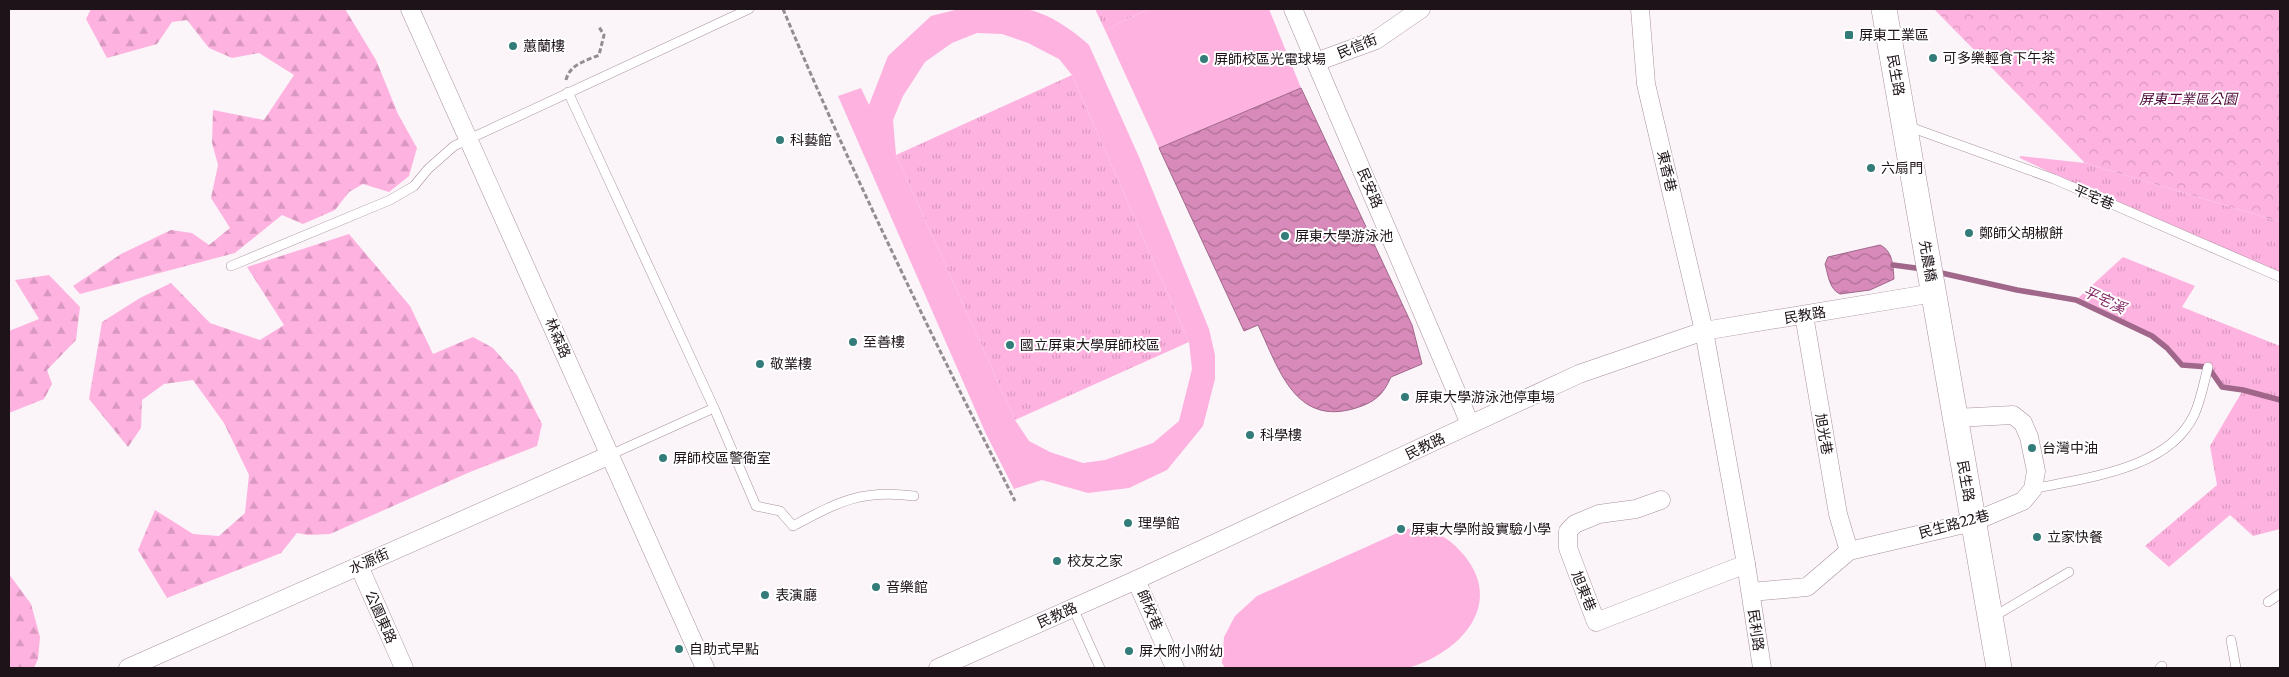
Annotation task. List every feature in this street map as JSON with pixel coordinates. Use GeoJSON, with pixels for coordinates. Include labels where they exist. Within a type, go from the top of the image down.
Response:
{"type":"FeatureCollection","features":[{"type":"Feature","properties":{"kind":"street","name":"林森路"},"geometry":{"type":"LineString","coordinates":[[410,9],[705,668]]}},
{"type":"Feature","properties":{"kind":"street","name":"民安路"},"geometry":{"type":"LineString","coordinates":[[1293,9],[1470,424]]}},
{"type":"Feature","properties":{"kind":"street","name":"民信街"},"geometry":{"type":"LineString","coordinates":[[1316,62],[1376,40],[1421,9]]}},
{"type":"Feature","properties":{"kind":"street","name":"東香巷"},"geometry":{"type":"LineString","coordinates":[[1640,9],[1646,84],[1704,331]]}},
{"type":"Feature","properties":{"kind":"street","name":"民生路"},"geometry":{"type":"LineString","coordinates":[[1884,9],[1923,230]]}},
{"type":"Feature","properties":{"kind":"street","name":"先農橋"},"geometry":{"type":"LineString","coordinates":[[1923,230],[1934,293]]}},
{"type":"Feature","properties":{"kind":"street","name":"民教路"},"geometry":{"type":"LineString","coordinates":[[938,668],[958,664],[1073,608],[1579,374],[1704,331],[1934,293]]}},
{"type":"Feature","properties":{"kind":"street","name":"民生路"},"geometry":{"type":"LineString","coordinates":[[1934,293],[1999,668]]}},
{"type":"Feature","properties":{"kind":"street","name":"旭光巷"},"geometry":{"type":"LineString","coordinates":[[1804,315],[1838,514],[1849,551]]}},
{"type":"Feature","properties":{"kind":"street"},"geometry":{"type":"LineString","coordinates":[[1704,331],[1751,592],[1807,587],[1849,551]]}},
{"type":"Feature","properties":{"kind":"street"},"geometry":{"type":"LineString","coordinates":[[1955,418],[2013,415],[2023,423],[2029,436],[2036,471],[2032,489]]}},
{"type":"Feature","properties":{"kind":"street","name":"水源街"},"geometry":{"type":"LineString","coordinates":[[128,668],[610,456]]}},
{"type":"Feature","properties":{"kind":"street","name":"民生路22巷"},"geometry":{"type":"LineString","coordinates":[[1849,551],[1973,522],[2023,501],[2032,489]]}},
{"type":"Feature","properties":{"kind":"street","name":"旭東巷"},"geometry":{"type":"LineString","coordinates":[[1661,500],[1636,510],[1599,514],[1575,524],[1568,531],[1568,548],[1596,622],[1746,564]]}},
{"type":"Feature","properties":{"kind":"street","name":"公園東路"},"geometry":{"type":"LineString","coordinates":[[359,566],[404,668]]}},
{"type":"Feature","properties":{"kind":"street","name":"師校巷"},"geometry":{"type":"LineString","coordinates":[[1136,580],[1174,668]]}},
{"type":"Feature","properties":{"kind":"street","name":"民利路"},"geometry":{"type":"LineString","coordinates":[[1751,592],[1762,668]]}},
{"type":"Feature","properties":{"kind":"lane"},"geometry":{"type":"LineString","coordinates":[[231,266],[390,200],[414,186],[441,157],[469,139],[749,9]]}},
{"type":"Feature","properties":{"kind":"lane"},"geometry":{"type":"LineString","coordinates":[[568,92],[714,408],[756,506],[780,510],[793,526],[862,495],[880,493],[914,496]]}},
{"type":"Feature","properties":{"kind":"lane","name":"平宅巷"},"geometry":{"type":"LineString","coordinates":[[1905,125],[2054,179],[2280,277]]}},
{"type":"Feature","properties":{"kind":"lane"},"geometry":{"type":"LineString","coordinates":[[2032,489],[2136,465],[2177,439],[2194,415],[2208,367]]}},
{"type":"Feature","properties":{"kind":"lane"},"geometry":{"type":"LineString","coordinates":[[610,456],[714,408]]}},
{"type":"Feature","properties":{"kind":"lane"},"geometry":{"type":"LineString","coordinates":[[1990,618],[2069,572]]}},
{"type":"Feature","properties":{"kind":"lane"},"geometry":{"type":"LineString","coordinates":[[2268,602],[2280,594]]}},
{"type":"Feature","properties":{"kind":"lane"},"geometry":{"type":"LineString","coordinates":[[1073,608],[1100,668]]}},
{"type":"Feature","properties":{"kind":"lane"},"geometry":{"type":"LineString","coordinates":[[2231,640],[2236,668]]}},
{"type":"Feature","properties":{"kind":"path"},"geometry":{"type":"LineString","coordinates":[[783,9],[824,106],[920,313],[1015,501]]}},
{"type":"Feature","properties":{"kind":"path"},"geometry":{"type":"LineString","coordinates":[[568,92],[565,84],[568,73],[575,66],[599,55],[604,35],[598,27]]}},
{"type":"Feature","properties":{"kind":"green space"},"geometry":{"type":"Polygon","coordinates":[[[1019,8],[1035,11],[1052,18],[1075,33],[1089,45],[1139,157],[1209,329],[1215,355],[1215,379],[1203,426],[1167,470],[1129,488],[1088,493],[1042,480],[1014,489],[986,434],[838,96],[861,88],[869,105],[888,56],[931,16],[959,9],[1019,8]],[[977,33],[952,43],[925,62],[903,96],[893,120],[896,155],[1015,420],[1029,441],[1050,452],[1083,463],[1105,460],[1153,443],[1179,421],[1192,369],[1189,342],[1072,75],[1059,59],[1028,43],[1002,34],[977,33]]]}},
{"type":"Feature","properties":{"kind":"green space"},"geometry":{"type":"Polygon","coordinates":[[[91,9],[345,9],[376,60],[398,114],[417,148],[409,176],[389,192],[363,184],[349,192],[335,210],[303,224],[282,215],[235,253],[80,294],[73,286],[121,254],[171,230],[192,233],[209,245],[230,228],[211,198],[218,165],[212,143],[213,110],[264,120],[294,75],[259,53],[232,58],[209,48],[187,20],[172,22],[157,44],[107,58],[86,19],[91,9]]]}},
{"type":"Feature","properties":{"kind":"green space"},"geometry":{"type":"Polygon","coordinates":[[[1095,9],[1149,9],[1105,30],[1095,9]]]}},
{"type":"Feature","properties":{"kind":"green space","name":"屏師校區光電球場"},"geometry":{"type":"Polygon","coordinates":[[[1149,9],[1269,9],[1301,88],[1159,148],[1105,30],[1149,9]]]}},
{"type":"Feature","properties":{"kind":"green space","name":"屏東工業區公園"},"geometry":{"type":"Polygon","coordinates":[[[1934,9],[2280,9],[2280,222],[2085,163],[1934,9]]]}},
{"type":"Feature","properties":{"kind":"green space"},"geometry":{"type":"Polygon","coordinates":[[[1072,75],[1189,342],[1015,420],[896,155],[1072,75]]]}},
{"type":"Feature","properties":{"kind":"green space"},"geometry":{"type":"Polygon","coordinates":[[[2020,156],[2085,163],[2280,222],[2280,282],[2020,158],[2020,156]]]}},
{"type":"Feature","properties":{"kind":"green space"},"geometry":{"type":"Polygon","coordinates":[[[349,234],[410,306],[433,354],[473,337],[493,348],[517,375],[542,424],[537,446],[470,472],[330,534],[308,535],[297,533],[281,553],[167,598],[138,550],[155,510],[193,534],[219,536],[245,513],[249,475],[224,423],[193,380],[164,384],[142,400],[141,428],[128,447],[89,399],[102,322],[140,298],[171,283],[210,323],[260,340],[284,325],[247,267],[349,234]]]}},
{"type":"Feature","properties":{"kind":"green space"},"geometry":{"type":"Polygon","coordinates":[[[2123,257],[2195,286],[2182,307],[2280,346],[2280,529],[2253,536],[2230,515],[2169,567],[2145,546],[2217,485],[2210,446],[2243,390],[2222,387],[2208,367],[2182,365],[2145,334],[2076,300],[2123,257]]]}},
{"type":"Feature","properties":{"kind":"green space"},"geometry":{"type":"Polygon","coordinates":[[[49,275],[80,307],[76,340],[47,370],[52,384],[44,399],[9,413],[9,331],[39,319],[15,280],[49,275]]]}},
{"type":"Feature","properties":{"kind":"green space"},"geometry":{"type":"Polygon","coordinates":[[[1406,529],[1423,530],[1444,537],[1457,547],[1475,572],[1480,590],[1478,607],[1472,623],[1461,637],[1447,649],[1430,660],[1401,669],[1225,668],[1222,663],[1224,637],[1235,616],[1257,596],[1406,529]]]}},
{"type":"Feature","properties":{"kind":"green space"},"geometry":{"type":"Polygon","coordinates":[[[9,574],[31,604],[40,637],[38,659],[34,668],[9,668],[9,574]]]}},
{"type":"Feature","properties":{"kind":"water","name":"屏東大學游泳池"},"geometry":{"type":"Polygon","coordinates":[[[1301,88],[1412,325],[1422,364],[1391,377],[1385,389],[1378,397],[1368,403],[1356,408],[1335,412],[1318,409],[1304,402],[1292,390],[1282,376],[1258,325],[1244,331],[1159,148],[1301,88]]]}},
{"type":"Feature","properties":{"kind":"water"},"geometry":{"type":"Polygon","coordinates":[[[1880,245],[1890,255],[1894,279],[1870,290],[1840,294],[1833,289],[1825,264],[1828,257],[1880,245]]]}},
{"type":"Feature","properties":{"kind":"waterway","name":"平宅溪"},"geometry":{"type":"LineString","coordinates":[[1893,265],[1923,269]]}},
{"type":"Feature","properties":{"kind":"waterway","name":"平宅溪"},"geometry":{"type":"LineString","coordinates":[[1937,272],[2017,290],[2076,300],[2152,336],[2167,348],[2182,365],[2208,367],[2222,387],[2243,390],[2280,400]]}},
{"type":"Feature","properties":{"kind":"place","name":"屏東工業區"},"geometry":{"type":"Point","coordinates":[1849,35]}},
{"type":"Feature","properties":{"kind":"place","name":"蕙蘭樓"},"geometry":{"type":"Point","coordinates":[513,46]}},
{"type":"Feature","properties":{"kind":"place","name":"可多樂輕食下午茶"},"geometry":{"type":"Point","coordinates":[1933,58]}},
{"type":"Feature","properties":{"kind":"place","name":"屏師校區光電球場"},"geometry":{"type":"Point","coordinates":[1204,59]}},
{"type":"Feature","properties":{"kind":"place","name":"科藝館"},"geometry":{"type":"Point","coordinates":[780,140]}},
{"type":"Feature","properties":{"kind":"place","name":"六扇門"},"geometry":{"type":"Point","coordinates":[1871,168]}},
{"type":"Feature","properties":{"kind":"place","name":"鄭師父胡椒餅"},"geometry":{"type":"Point","coordinates":[1969,233]}},
{"type":"Feature","properties":{"kind":"place","name":"屏東大學游泳池"},"geometry":{"type":"Point","coordinates":[1285,236]}},
{"type":"Feature","properties":{"kind":"place","name":"至善樓"},"geometry":{"type":"Point","coordinates":[853,342]}},
{"type":"Feature","properties":{"kind":"place","name":"國立屏東大學屏師校區"},"geometry":{"type":"Point","coordinates":[1010,345]}},
{"type":"Feature","properties":{"kind":"place","name":"敬業樓"},"geometry":{"type":"Point","coordinates":[760,364]}},
{"type":"Feature","properties":{"kind":"place","name":"屏東大學游泳池停車場"},"geometry":{"type":"Point","coordinates":[1405,397]}},
{"type":"Feature","properties":{"kind":"place","name":"科學樓"},"geometry":{"type":"Point","coordinates":[1250,435]}},
{"type":"Feature","properties":{"kind":"place","name":"台灣中油"},"geometry":{"type":"Point","coordinates":[2032,448]}},
{"type":"Feature","properties":{"kind":"place","name":"屏師校區警衛室"},"geometry":{"type":"Point","coordinates":[663,458]}},
{"type":"Feature","properties":{"kind":"place","name":"理學館"},"geometry":{"type":"Point","coordinates":[1128,523]}},
{"type":"Feature","properties":{"kind":"place","name":"屏東大學附設實驗小學"},"geometry":{"type":"Point","coordinates":[1401,529]}},
{"type":"Feature","properties":{"kind":"place","name":"立家快餐"},"geometry":{"type":"Point","coordinates":[2037,537]}},
{"type":"Feature","properties":{"kind":"place","name":"校友之家"},"geometry":{"type":"Point","coordinates":[1057,561]}},
{"type":"Feature","properties":{"kind":"place","name":"音樂館"},"geometry":{"type":"Point","coordinates":[876,587]}},
{"type":"Feature","properties":{"kind":"place","name":"表演廳"},"geometry":{"type":"Point","coordinates":[765,595]}},
{"type":"Feature","properties":{"kind":"place","name":"自助式早點"},"geometry":{"type":"Point","coordinates":[679,649]}},
{"type":"Feature","properties":{"kind":"place","name":"屏大附小附幼"},"geometry":{"type":"Point","coordinates":[1129,651]}}]}
